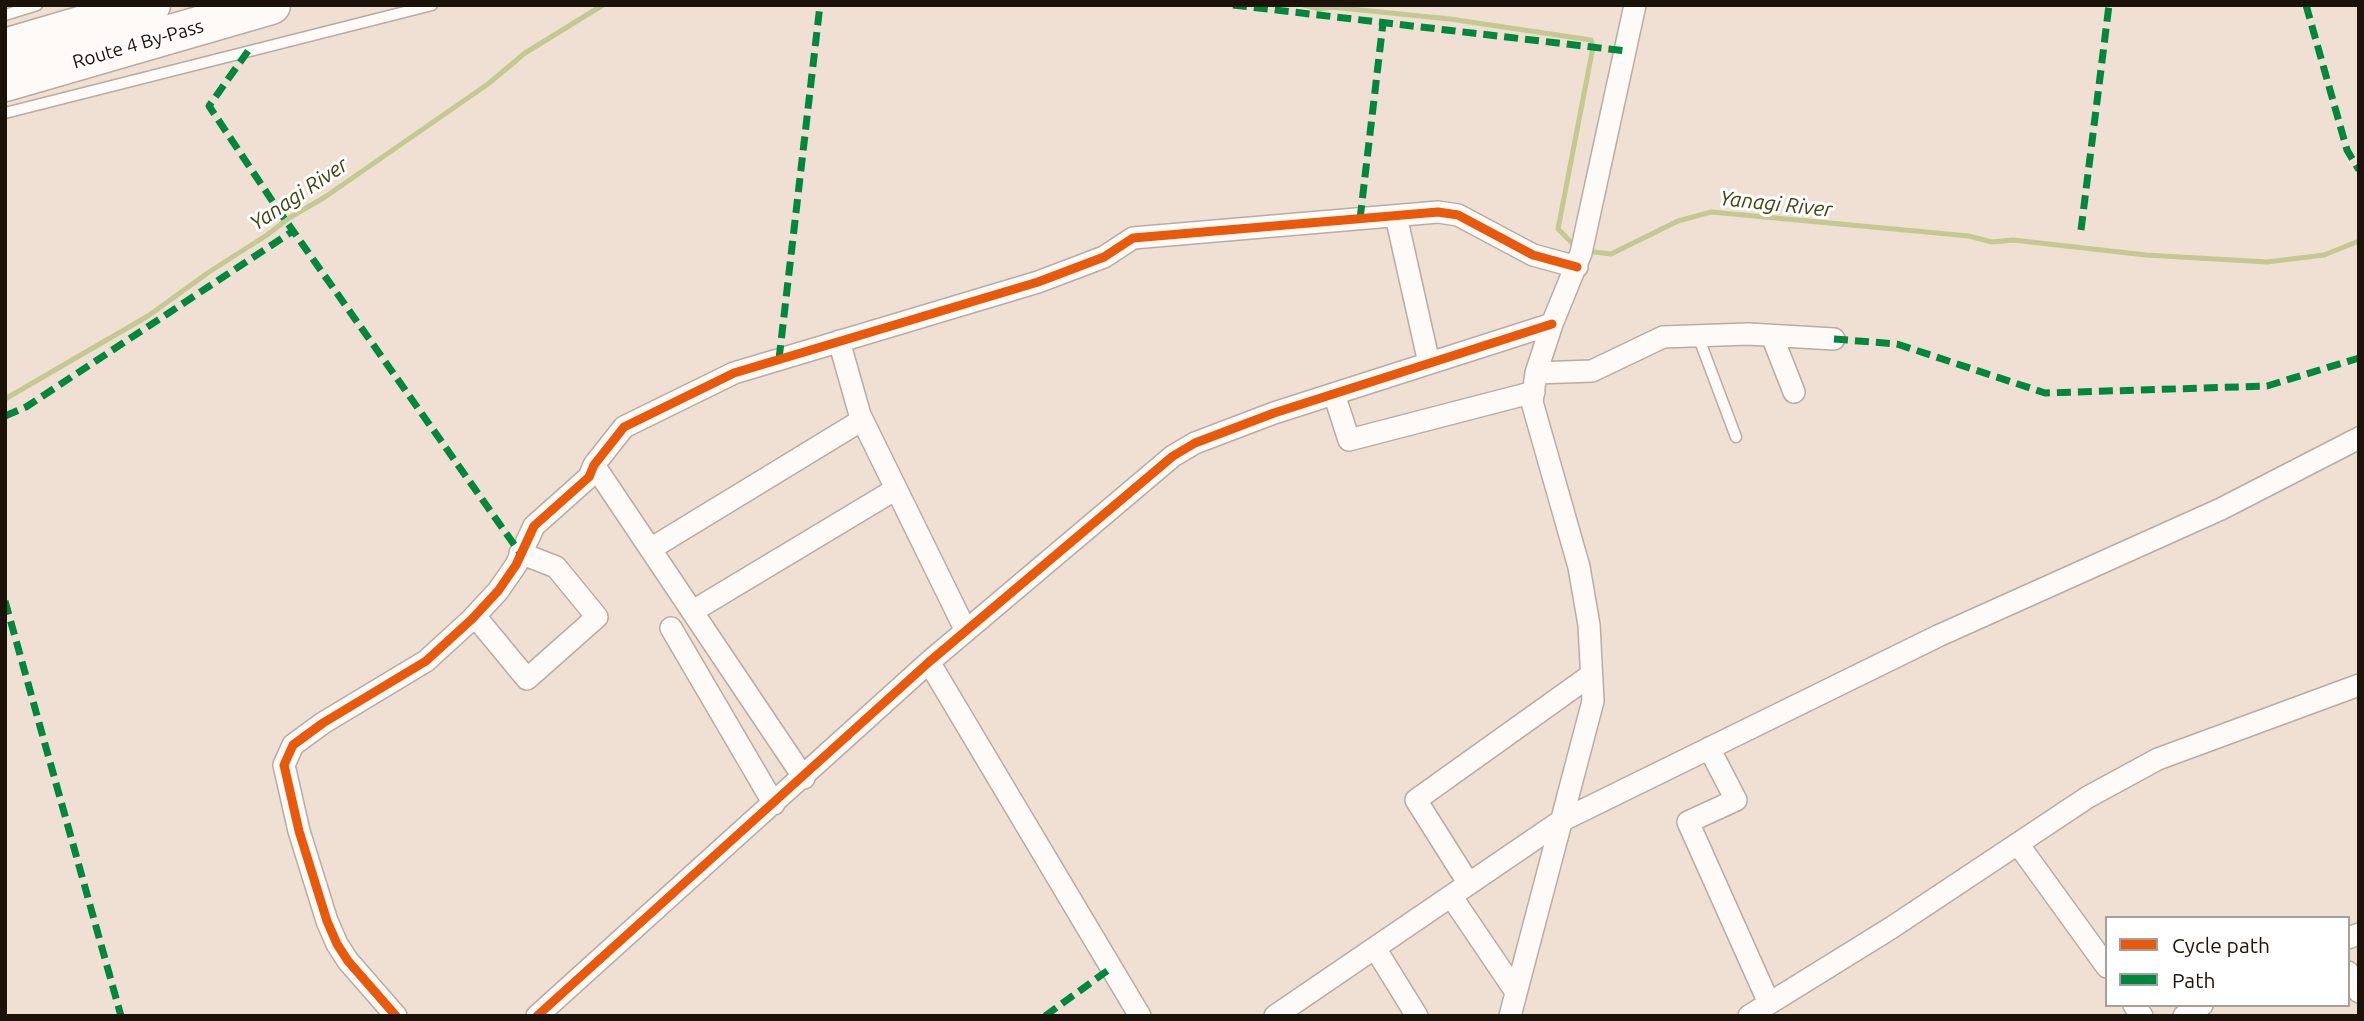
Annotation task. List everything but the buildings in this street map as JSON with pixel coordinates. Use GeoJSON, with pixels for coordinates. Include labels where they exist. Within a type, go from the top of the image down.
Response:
{"type":"FeatureCollection","features":[{"type":"Feature","properties":{"kind":"highway","name":"Route 4 By-Pass"},"geometry":{"type":"LineString","coordinates":[[5,48],[151,5]]}},
{"type":"Feature","properties":{"kind":"highway","name":"Route 4 By-Pass"},"geometry":{"type":"LineString","coordinates":[[5,82],[271,5]]}},
{"type":"Feature","properties":{"kind":"street"},"geometry":{"type":"LineString","coordinates":[[1510,1016],[1592,701],[1589,625],[1580,567],[1532,402],[1552,324],[1577,267],[1635,5]]}},
{"type":"Feature","properties":{"kind":"street"},"geometry":{"type":"LineString","coordinates":[[396,1016],[348,961],[337,944],[327,921],[299,831],[284,765],[293,745],[323,723],[426,661],[475,616],[498,591],[516,565],[534,526],[589,477],[594,465],[624,427],[734,373],[1038,282],[1104,257],[1133,238],[1438,212],[1458,215],[1533,255],[1577,267]]}},
{"type":"Feature","properties":{"kind":"street"},"geometry":{"type":"LineString","coordinates":[[1396,216],[1429,363]]}},
{"type":"Feature","properties":{"kind":"street"},"geometry":{"type":"LineString","coordinates":[[537,1016],[804,778],[929,662],[1173,456],[1206,439],[1274,413],[1552,324]]}},
{"type":"Feature","properties":{"kind":"street"},"geometry":{"type":"LineString","coordinates":[[1334,394],[1349,440],[1535,382],[1592,371],[1663,337],[1772,336],[1834,339]]}},
{"type":"Feature","properties":{"kind":"street"},"geometry":{"type":"LineString","coordinates":[[1772,336],[1794,392]]}},
{"type":"Feature","properties":{"kind":"street"},"geometry":{"type":"LineString","coordinates":[[839,341],[862,420],[966,631]]}},
{"type":"Feature","properties":{"kind":"street"},"geometry":{"type":"LineString","coordinates":[[652,548],[862,420]]}},
{"type":"Feature","properties":{"kind":"street"},"geometry":{"type":"LineString","coordinates":[[1275,1016],[1304,1008],[1375,948],[1561,821],[1938,636],[2221,509],[2359,438]]}},
{"type":"Feature","properties":{"kind":"street"},"geometry":{"type":"LineString","coordinates":[[594,465],[804,778]]}},
{"type":"Feature","properties":{"kind":"street"},"geometry":{"type":"LineString","coordinates":[[693,611],[896,488]]}},
{"type":"Feature","properties":{"kind":"street"},"geometry":{"type":"LineString","coordinates":[[475,616],[527,679],[597,617],[556,567],[520,553]]}},
{"type":"Feature","properties":{"kind":"street"},"geometry":{"type":"LineString","coordinates":[[671,628],[774,804]]}},
{"type":"Feature","properties":{"kind":"street"},"geometry":{"type":"LineString","coordinates":[[929,662],[1140,1016]]}},
{"type":"Feature","properties":{"kind":"street"},"geometry":{"type":"LineString","coordinates":[[1516,992],[1460,890],[1416,800],[1591,675]]}},
{"type":"Feature","properties":{"kind":"street"},"geometry":{"type":"LineString","coordinates":[[1749,1016],[1891,928],[2088,797],[2158,759],[2359,685]]}},
{"type":"Feature","properties":{"kind":"street"},"geometry":{"type":"LineString","coordinates":[[1709,748],[1736,800],[1688,822],[1769,1003]]}},
{"type":"Feature","properties":{"kind":"street"},"geometry":{"type":"LineString","coordinates":[[2018,844],[2105,964]]}},
{"type":"Feature","properties":{"kind":"street"},"geometry":{"type":"LineString","coordinates":[[1375,948],[1417,1016]]}},
{"type":"Feature","properties":{"kind":"street"},"geometry":{"type":"LineString","coordinates":[[2350,976],[2359,992]]}},
{"type":"Feature","properties":{"kind":"street"},"geometry":{"type":"LineString","coordinates":[[2184,1016],[2200,1007]]}},
{"type":"Feature","properties":{"kind":"lane"},"geometry":{"type":"LineString","coordinates":[[5,15],[37,5]]}},
{"type":"Feature","properties":{"kind":"lane"},"geometry":{"type":"LineString","coordinates":[[5,113],[432,5]]}},
{"type":"Feature","properties":{"kind":"lane"},"geometry":{"type":"LineString","coordinates":[[1698,336],[1736,437]]}},
{"type":"Feature","properties":{"kind":"waterway","name":"Yanagi River"},"geometry":{"type":"LineString","coordinates":[[5,399],[148,316],[488,84],[525,53],[603,5]]}},
{"type":"Feature","properties":{"kind":"waterway","name":"Yanagi River"},"geometry":{"type":"LineString","coordinates":[[1304,5],[1319,9],[1331,7],[1450,19],[1591,40],[1593,47],[1558,229],[1577,248]]}},
{"type":"Feature","properties":{"kind":"waterway","name":"Yanagi River"},"geometry":{"type":"LineString","coordinates":[[1586,251],[1611,254],[1678,221],[1711,212],[1969,236],[1992,242],[2013,240],[2146,255],[2267,262],[2324,255],[2359,241]]}},
{"type":"Feature","properties":{"kind":"marked path"},"geometry":{"type":"LineString","coordinates":[[779,359],[820,5]]}},
{"type":"Feature","properties":{"kind":"marked path"},"geometry":{"type":"LineString","coordinates":[[1233,5],[1626,51]]}},
{"type":"Feature","properties":{"kind":"marked path"},"geometry":{"type":"LineString","coordinates":[[2081,230],[2109,5]]}},
{"type":"Feature","properties":{"kind":"marked path"},"geometry":{"type":"LineString","coordinates":[[2306,5],[2347,150],[2359,170]]}},
{"type":"Feature","properties":{"kind":"marked path"},"geometry":{"type":"LineString","coordinates":[[1360,219],[1383,23]]}},
{"type":"Feature","properties":{"kind":"marked path"},"geometry":{"type":"LineString","coordinates":[[248,51],[209,106],[279,211],[520,553]]}},
{"type":"Feature","properties":{"kind":"marked path"},"geometry":{"type":"LineString","coordinates":[[5,416],[26,407],[293,231]]}},
{"type":"Feature","properties":{"kind":"marked path"},"geometry":{"type":"LineString","coordinates":[[1834,339],[1897,344],[2045,393],[2267,386],[2359,358]]}},
{"type":"Feature","properties":{"kind":"marked path"},"geometry":{"type":"LineString","coordinates":[[5,601],[121,1016]]}},
{"type":"Feature","properties":{"kind":"marked path"},"geometry":{"type":"LineString","coordinates":[[1045,1016],[1111,968]]}},
{"type":"Feature","properties":{"kind":"cycle path"},"geometry":{"type":"LineString","coordinates":[[396,1016],[348,961],[337,944],[327,921],[299,831],[284,765],[293,745],[323,723],[426,661],[472,619],[498,591],[516,565],[534,526],[589,477],[594,465],[624,427],[734,373],[1038,282],[1104,257],[1133,238],[1438,212],[1458,215],[1533,255],[1577,267]]}},
{"type":"Feature","properties":{"kind":"cycle path"},"geometry":{"type":"LineString","coordinates":[[537,1016],[929,662],[1173,456],[1195,443],[1274,413],[1552,324]]}}]}
